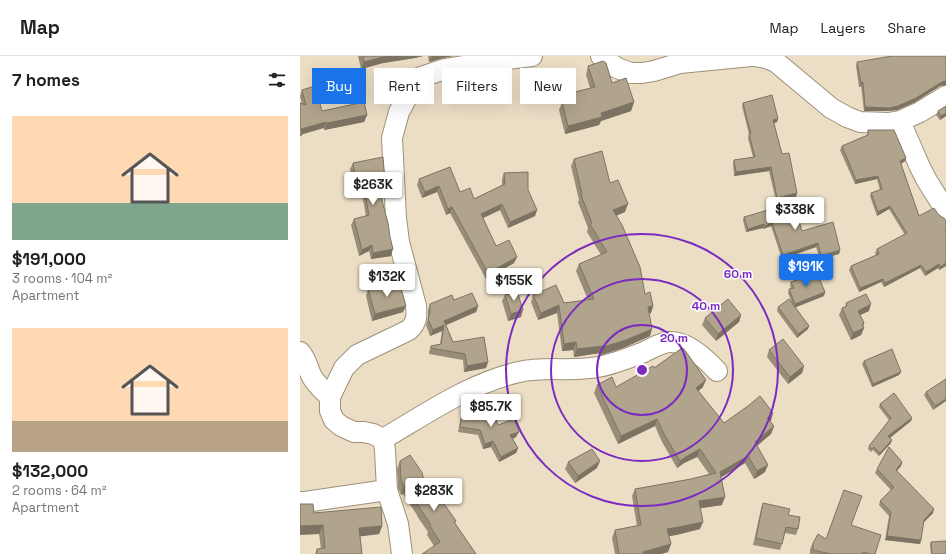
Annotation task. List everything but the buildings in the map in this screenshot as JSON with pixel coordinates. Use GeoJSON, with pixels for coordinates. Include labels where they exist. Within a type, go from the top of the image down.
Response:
{"type":"FeatureCollection","features":[{"type":"Feature","properties":{"kind":"street"},"geometry":{"type":"LineString","coordinates":[[383,439],[373,434],[354,432],[341,426],[334,420],[330,411],[330,397],[344,368],[357,355],[409,330],[414,325],[417,315],[399,242],[396,218],[392,138],[399,112],[412,88],[421,77],[445,69],[507,57],[532,56]]}},
{"type":"Feature","properties":{"kind":"street"},"geometry":{"type":"LineString","coordinates":[[601,56],[617,68],[630,73],[654,72],[680,62],[759,56],[776,62],[831,108],[860,122],[888,123],[900,121],[920,112],[946,96]]}},
{"type":"Feature","properties":{"kind":"street"},"geometry":{"type":"LineString","coordinates":[[900,121],[926,179],[946,211]]}},
{"type":"Feature","properties":{"kind":"street"},"geometry":{"type":"LineString","coordinates":[[383,439],[446,402],[484,383],[519,372],[546,369],[575,369],[608,365],[627,359],[663,343],[671,342],[683,344],[709,362],[717,371]]}},
{"type":"Feature","properties":{"kind":"street"},"geometry":{"type":"LineString","coordinates":[[300,352],[305,357],[311,375],[317,385],[330,397]]}},
{"type":"Feature","properties":{"kind":"street"},"geometry":{"type":"LineString","coordinates":[[383,439],[387,490],[398,524],[402,554]]}},
{"type":"Feature","properties":{"kind":"street"},"geometry":{"type":"LineString","coordinates":[[300,502],[387,490]]}}]}
